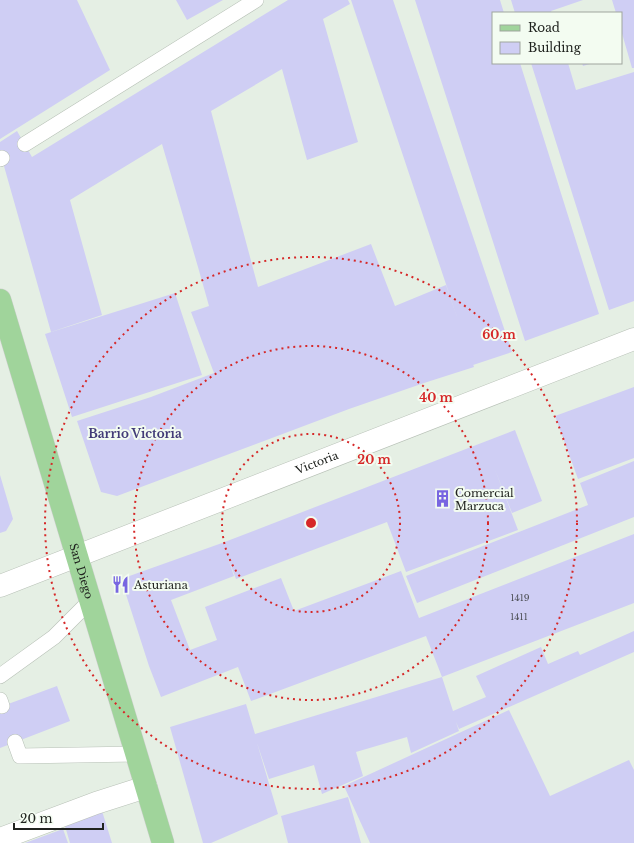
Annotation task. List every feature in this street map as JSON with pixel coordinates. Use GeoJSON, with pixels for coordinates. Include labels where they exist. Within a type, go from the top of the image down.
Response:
{"type":"FeatureCollection","features":[{"type":"Feature","properties":{"kind":"main road","name":"San Diego"},"geometry":{"type":"LineString","coordinates":[[0,300],[162,843]]}},
{"type":"Feature","properties":{"kind":"street","name":"Victoria"},"geometry":{"type":"LineString","coordinates":[[0,586],[634,340]]}},
{"type":"Feature","properties":{"kind":"street"},"geometry":{"type":"LineString","coordinates":[[0,839],[96,803],[146,787]]}},
{"type":"Feature","properties":{"kind":"lane"},"geometry":{"type":"LineString","coordinates":[[25,144],[256,0]]}},
{"type":"Feature","properties":{"kind":"lane"},"geometry":{"type":"LineString","coordinates":[[0,676],[54,637],[90,600]]}},
{"type":"Feature","properties":{"kind":"lane"},"geometry":{"type":"LineString","coordinates":[[15,742],[20,756],[136,754]]}},
{"type":"Feature","properties":{"kind":"building"},"geometry":{"type":"Polygon","coordinates":[[[0,0],[77,0],[110,70],[0,139],[0,0]]]}},
{"type":"Feature","properties":{"kind":"building"},"geometry":{"type":"Polygon","coordinates":[[[176,0],[223,0],[187,20],[176,0]]]}},
{"type":"Feature","properties":{"kind":"building"},"geometry":{"type":"Polygon","coordinates":[[[288,0],[348,0],[350,4],[323,19],[358,142],[307,160],[282,69],[211,111],[258,287],[371,244],[395,306],[446,285],[474,367],[349,409],[117,496],[101,492],[77,421],[151,397],[214,373],[191,312],[209,306],[198,267],[162,144],[70,200],[102,315],[51,332],[0,152],[0,142],[17,131],[32,157],[288,0]]]}},
{"type":"Feature","properties":{"kind":"building"},"geometry":{"type":"Polygon","coordinates":[[[351,0],[393,0],[512,352],[473,365],[351,0]]]}},
{"type":"Feature","properties":{"kind":"building"},"geometry":{"type":"Polygon","coordinates":[[[415,0],[500,0],[504,12],[492,12],[492,64],[520,64],[599,314],[525,341],[415,0]]]}},
{"type":"Feature","properties":{"kind":"building"},"geometry":{"type":"Polygon","coordinates":[[[511,0],[583,0],[552,12],[515,12],[511,0]]]}},
{"type":"Feature","properties":{"kind":"building"},"geometry":{"type":"Polygon","coordinates":[[[612,0],[634,0],[634,68],[632,68],[622,33],[622,12],[616,12],[612,0]]]}},
{"type":"Feature","properties":{"kind":"building"},"geometry":{"type":"Polygon","coordinates":[[[531,64],[568,64],[576,90],[634,72],[634,301],[609,310],[531,64]]]}},
{"type":"Feature","properties":{"kind":"building"},"geometry":{"type":"Polygon","coordinates":[[[175,293],[202,375],[72,417],[45,334],[175,293]]]}},
{"type":"Feature","properties":{"kind":"building"},"geometry":{"type":"Polygon","coordinates":[[[634,387],[634,458],[578,479],[555,416],[634,387]]]}},
{"type":"Feature","properties":{"kind":"building"},"geometry":{"type":"Polygon","coordinates":[[[515,430],[542,501],[512,513],[494,467],[518,530],[406,572],[387,522],[236,579],[227,555],[234,576],[171,600],[190,650],[217,640],[205,607],[281,578],[294,611],[401,571],[419,618],[634,534],[634,603],[442,677],[426,636],[251,701],[238,667],[161,697],[149,666],[121,579],[222,543],[515,430]]]}},
{"type":"Feature","properties":{"kind":"building"},"geometry":{"type":"Polygon","coordinates":[[[634,461],[634,517],[417,603],[406,576],[588,505],[580,483],[634,461]]]}},
{"type":"Feature","properties":{"kind":"building"},"geometry":{"type":"Polygon","coordinates":[[[0,475],[13,519],[6,531],[0,533],[0,475]]]}},
{"type":"Feature","properties":{"kind":"building"},"geometry":{"type":"Polygon","coordinates":[[[634,631],[634,652],[459,729],[456,722],[459,731],[411,753],[407,737],[356,752],[363,776],[322,794],[314,765],[269,779],[257,743],[278,814],[211,843],[203,843],[170,727],[246,704],[255,734],[442,677],[453,711],[486,697],[476,676],[541,647],[548,664],[578,651],[580,655],[634,631]]]}},
{"type":"Feature","properties":{"kind":"building"},"geometry":{"type":"Polygon","coordinates":[[[57,686],[70,721],[0,748],[0,707],[57,686]]]}},
{"type":"Feature","properties":{"kind":"building"},"geometry":{"type":"Polygon","coordinates":[[[509,710],[550,796],[629,760],[634,770],[634,843],[370,843],[344,786],[509,710]]]}},
{"type":"Feature","properties":{"kind":"building"},"geometry":{"type":"Polygon","coordinates":[[[348,797],[361,843],[288,843],[281,816],[348,797]]]}},
{"type":"Feature","properties":{"kind":"building"},"geometry":{"type":"Polygon","coordinates":[[[102,811],[112,843],[70,843],[65,826],[102,811]]]}},
{"type":"Feature","properties":{"kind":"building"},"geometry":{"type":"Polygon","coordinates":[[[63,829],[68,843],[25,843],[63,829]]]}},
{"type":"Feature","properties":{"kind":"place","name":"Comercial Marzuca"},"geometry":{"type":"Point","coordinates":[442,499]}},
{"type":"Feature","properties":{"kind":"place","name":"Asturiana"},"geometry":{"type":"Point","coordinates":[121,585]}},
{"type":"Feature","properties":{"kind":"district","name":"Barrio Victoria"},"geometry":{"type":"Point","coordinates":[135,434]}}]}
